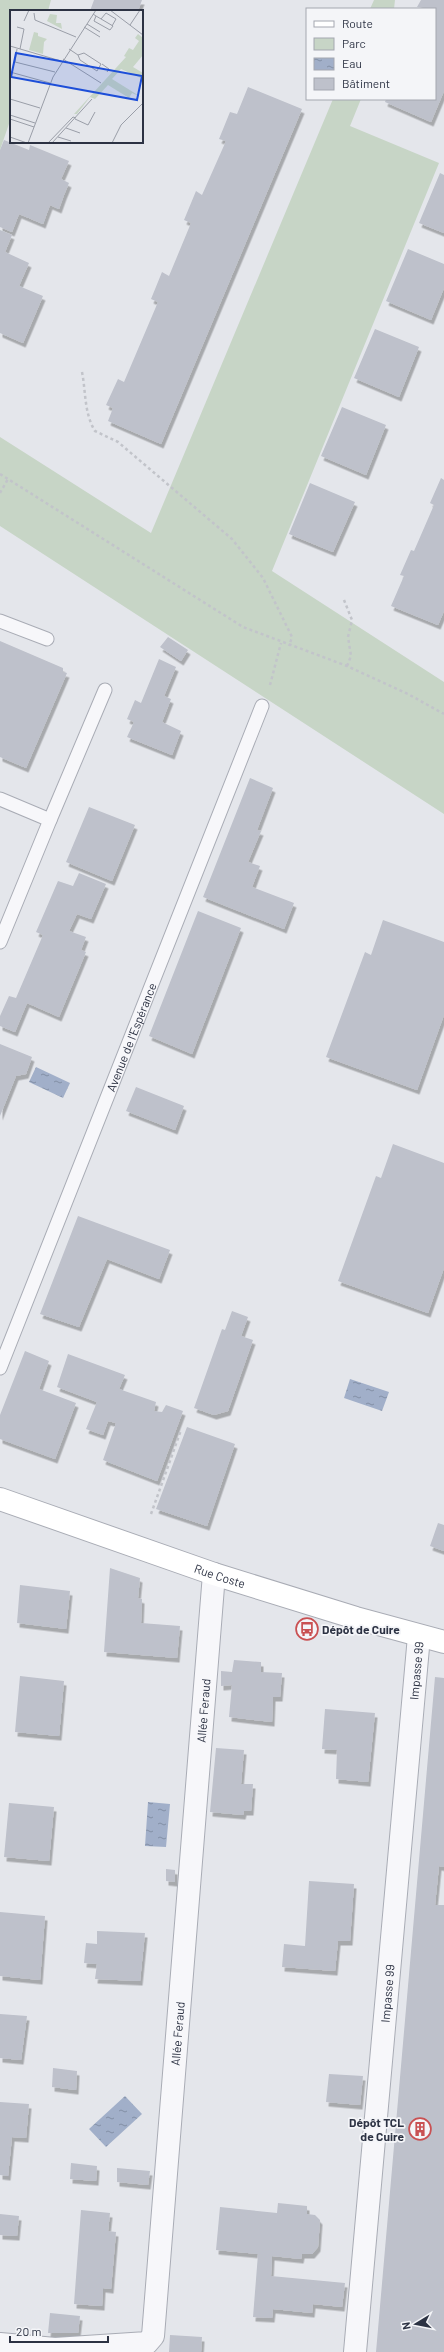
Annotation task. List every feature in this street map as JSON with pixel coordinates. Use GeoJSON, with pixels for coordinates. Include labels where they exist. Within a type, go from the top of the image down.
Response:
{"type":"FeatureCollection","features":[{"type":"Feature","properties":{"kind":"main road","name":"Rue Coste"},"geometry":{"type":"LineString","coordinates":[[0,1499],[214,1574],[419,1636],[444,1642]]}},
{"type":"Feature","properties":{"kind":"street","name":"Allée Feraud"},"geometry":{"type":"LineString","coordinates":[[0,2344],[55,2349],[147,2343],[153,2336],[214,1574]]}},
{"type":"Feature","properties":{"kind":"street","name":"Impasse 99"},"geometry":{"type":"LineString","coordinates":[[355,2352],[419,1636]]}},
{"type":"Feature","properties":{"kind":"lane"},"geometry":{"type":"LineString","coordinates":[[0,621],[47,639]]}},
{"type":"Feature","properties":{"kind":"lane"},"geometry":{"type":"LineString","coordinates":[[0,942],[105,690]]}},
{"type":"Feature","properties":{"kind":"lane","name":"Avenue de l'Espérance"},"geometry":{"type":"LineString","coordinates":[[0,1368],[262,706]]}},
{"type":"Feature","properties":{"kind":"lane"},"geometry":{"type":"LineString","coordinates":[[0,799],[50,820]]}},
{"type":"Feature","properties":{"kind":"path"},"geometry":{"type":"LineString","coordinates":[[82,372],[87,397],[86,411],[95,431],[118,442],[232,539],[264,578],[292,637],[289,646]]}},
{"type":"Feature","properties":{"kind":"path"},"geometry":{"type":"LineString","coordinates":[[0,474],[243,627],[289,646],[347,666],[408,694],[444,714]]}},
{"type":"Feature","properties":{"kind":"path"},"geometry":{"type":"LineString","coordinates":[[0,493],[8,479]]}},
{"type":"Feature","properties":{"kind":"path"},"geometry":{"type":"LineString","coordinates":[[344,600],[352,620],[348,637],[350,656],[347,666]]}},
{"type":"Feature","properties":{"kind":"path"},"geometry":{"type":"LineString","coordinates":[[262,706],[282,643]]}},
{"type":"Feature","properties":{"kind":"path"},"geometry":{"type":"LineString","coordinates":[[151,1514],[182,1430]]}},
{"type":"Feature","properties":{"kind":"green space"},"geometry":{"type":"Polygon","coordinates":[[[0,0],[51,0],[48,10],[10,10],[10,121],[0,150],[0,0]]]}},
{"type":"Feature","properties":{"kind":"green space"},"geometry":{"type":"Polygon","coordinates":[[[374,0],[395,0],[394,8],[370,8],[374,0]]]}},
{"type":"Feature","properties":{"kind":"green space"},"geometry":{"type":"Polygon","coordinates":[[[333,100],[361,100],[350,126],[439,163],[272,571],[444,682],[444,814],[0,526],[0,437],[151,533],[333,100]]]}},
{"type":"Feature","properties":{"kind":"water"},"geometry":{"type":"Polygon","coordinates":[[[36,1067],[70,1083],[63,1098],[29,1082],[36,1067]]]}},
{"type":"Feature","properties":{"kind":"water"},"geometry":{"type":"Polygon","coordinates":[[[350,1379],[389,1392],[382,1411],[344,1398],[350,1379]]]}},
{"type":"Feature","properties":{"kind":"water"},"geometry":{"type":"Polygon","coordinates":[[[148,1802],[170,1804],[166,1847],[145,1846],[148,1802]]]}},
{"type":"Feature","properties":{"kind":"water"},"geometry":{"type":"Polygon","coordinates":[[[125,2096],[142,2114],[106,2147],[89,2129],[125,2096]]]}},
{"type":"Feature","properties":{"kind":"building"},"geometry":{"type":"Polygon","coordinates":[[[94,0],[142,0],[138,10],[90,10],[94,0]]]}},
{"type":"Feature","properties":{"kind":"building"},"geometry":{"type":"Polygon","coordinates":[[[421,0],[444,0],[444,91],[431,122],[385,102],[386,100],[436,100],[436,8],[417,7],[421,0]]]}},
{"type":"Feature","properties":{"kind":"building"},"geometry":{"type":"Polygon","coordinates":[[[248,87],[302,109],[161,444],[108,421],[113,408],[106,405],[118,379],[124,382],[158,302],[151,299],[162,272],[169,276],[191,223],[184,220],[196,191],[202,195],[226,141],[219,139],[230,112],[237,114],[248,87]]]}},
{"type":"Feature","properties":{"kind":"building"},"geometry":{"type":"Polygon","coordinates":[[[4,140],[29,150],[30,145],[69,161],[61,179],[69,183],[59,209],[50,205],[43,224],[19,214],[12,232],[0,227],[0,150],[4,140]]]}},
{"type":"Feature","properties":{"kind":"building"},"geometry":{"type":"Polygon","coordinates":[[[440,173],[444,175],[444,233],[419,223],[440,173]]]}},
{"type":"Feature","properties":{"kind":"building"},"geometry":{"type":"Polygon","coordinates":[[[0,230],[12,235],[5,252],[29,263],[19,286],[43,296],[23,343],[0,333],[0,230]]]}},
{"type":"Feature","properties":{"kind":"building"},"geometry":{"type":"Polygon","coordinates":[[[408,249],[444,264],[444,288],[431,320],[386,301],[408,249]]]}},
{"type":"Feature","properties":{"kind":"building"},"geometry":{"type":"Polygon","coordinates":[[[375,329],[419,347],[399,397],[354,378],[375,329]]]}},
{"type":"Feature","properties":{"kind":"building"},"geometry":{"type":"Polygon","coordinates":[[[342,407],[386,425],[366,475],[321,456],[342,407]]]}},
{"type":"Feature","properties":{"kind":"building"},"geometry":{"type":"Polygon","coordinates":[[[441,478],[444,480],[444,611],[438,625],[391,606],[404,576],[400,575],[411,550],[414,551],[434,505],[430,503],[441,478]]]}},
{"type":"Feature","properties":{"kind":"building"},"geometry":{"type":"Polygon","coordinates":[[[310,483],[355,502],[333,552],[289,534],[310,483]]]}},
{"type":"Feature","properties":{"kind":"building"},"geometry":{"type":"Polygon","coordinates":[[[168,637],[188,650],[181,661],[160,647],[168,637]]]}},
{"type":"Feature","properties":{"kind":"building"},"geometry":{"type":"Polygon","coordinates":[[[0,641],[63,668],[63,672],[67,673],[26,768],[0,757],[0,641]]]}},
{"type":"Feature","properties":{"kind":"building"},"geometry":{"type":"Polygon","coordinates":[[[159,659],[176,667],[164,696],[171,699],[162,722],[181,731],[172,755],[127,737],[134,722],[127,719],[135,700],[141,703],[159,659]]]}},
{"type":"Feature","properties":{"kind":"building"},"geometry":{"type":"Polygon","coordinates":[[[250,778],[273,788],[257,830],[261,831],[248,862],[260,866],[252,887],[294,903],[284,929],[203,897],[250,778]]]}},
{"type":"Feature","properties":{"kind":"building"},"geometry":{"type":"Polygon","coordinates":[[[89,807],[135,825],[112,881],[66,862],[89,807]]]}},
{"type":"Feature","properties":{"kind":"building"},"geometry":{"type":"Polygon","coordinates":[[[79,873],[106,884],[91,919],[77,914],[69,931],[86,937],[81,950],[86,952],[59,1017],[27,1003],[15,1032],[0,1026],[0,1016],[9,996],[16,998],[43,935],[36,932],[58,881],[73,886],[79,873]]]}},
{"type":"Feature","properties":{"kind":"building"},"geometry":{"type":"Polygon","coordinates":[[[198,911],[241,928],[192,1054],[149,1036],[198,911]]]}},
{"type":"Feature","properties":{"kind":"building"},"geometry":{"type":"Polygon","coordinates":[[[383,920],[444,942],[444,1015],[417,1090],[326,1057],[365,952],[371,955],[383,920]]]}},
{"type":"Feature","properties":{"kind":"building"},"geometry":{"type":"Polygon","coordinates":[[[0,1044],[32,1057],[26,1074],[16,1076],[0,1116],[0,1044]]]}},
{"type":"Feature","properties":{"kind":"building"},"geometry":{"type":"Polygon","coordinates":[[[136,1087],[184,1106],[175,1130],[126,1111],[136,1087]]]}},
{"type":"Feature","properties":{"kind":"building"},"geometry":{"type":"Polygon","coordinates":[[[393,1144],[444,1163],[444,1268],[428,1313],[338,1281],[376,1176],[381,1178],[393,1144]]]}},
{"type":"Feature","properties":{"kind":"building"},"geometry":{"type":"Polygon","coordinates":[[[78,1216],[170,1250],[159,1279],[107,1259],[79,1327],[40,1314],[78,1216]]]}},
{"type":"Feature","properties":{"kind":"building"},"geometry":{"type":"Polygon","coordinates":[[[232,1311],[248,1317],[241,1336],[253,1340],[228,1411],[214,1415],[194,1408],[222,1329],[225,1330],[232,1311]]]}},
{"type":"Feature","properties":{"kind":"building"},"geometry":{"type":"Polygon","coordinates":[[[25,1351],[49,1361],[39,1389],[76,1403],[55,1459],[0,1439],[0,1415],[25,1351]]]}},
{"type":"Feature","properties":{"kind":"building"},"geometry":{"type":"Polygon","coordinates":[[[68,1354],[125,1375],[119,1389],[156,1402],[154,1411],[162,1412],[166,1405],[183,1411],[157,1481],[103,1460],[116,1423],[108,1421],[103,1435],[86,1429],[97,1402],[57,1387],[68,1354]]]}},
{"type":"Feature","properties":{"kind":"building"},"geometry":{"type":"Polygon","coordinates":[[[187,1427],[235,1444],[207,1526],[156,1509],[187,1427]]]}},
{"type":"Feature","properties":{"kind":"building"},"geometry":{"type":"Polygon","coordinates":[[[438,1523],[444,1525],[444,1551],[430,1546],[438,1523]]]}},
{"type":"Feature","properties":{"kind":"building"},"geometry":{"type":"Polygon","coordinates":[[[110,1568],[140,1578],[138,1598],[142,1599],[141,1623],[180,1626],[177,1658],[104,1652],[110,1568]]]}},
{"type":"Feature","properties":{"kind":"building"},"geometry":{"type":"Polygon","coordinates":[[[20,1585],[70,1591],[66,1629],[17,1623],[20,1585]]]}},
{"type":"Feature","properties":{"kind":"building"},"geometry":{"type":"Polygon","coordinates":[[[234,1660],[261,1662],[261,1672],[282,1673],[280,1697],[273,1697],[272,1722],[229,1717],[232,1685],[221,1686],[221,1671],[232,1672],[234,1660]]]}},
{"type":"Feature","properties":{"kind":"building"},"geometry":{"type":"Polygon","coordinates":[[[20,1676],[64,1681],[59,1736],[15,1732],[20,1676]]]}},
{"type":"Feature","properties":{"kind":"building","name":"Dépôt TCL de Cuire"},"geometry":{"type":"Polygon","coordinates":[[[435,1677],[444,1678],[444,1867],[439,1866],[435,1905],[444,1905],[444,2352],[376,2352],[435,1677]]]}},
{"type":"Feature","properties":{"kind":"building"},"geometry":{"type":"Polygon","coordinates":[[[325,1709],[375,1713],[368,1782],[336,1779],[337,1750],[322,1749],[325,1709]]]}},
{"type":"Feature","properties":{"kind":"building"},"geometry":{"type":"Polygon","coordinates":[[[216,1748],[244,1750],[241,1784],[253,1784],[251,1811],[244,1811],[243,1815],[210,1812],[216,1748]]]}},
{"type":"Feature","properties":{"kind":"building"},"geometry":{"type":"Polygon","coordinates":[[[9,1803],[54,1807],[49,1861],[4,1857],[9,1803]]]}},
{"type":"Feature","properties":{"kind":"building"},"geometry":{"type":"Polygon","coordinates":[[[166,1869],[175,1870],[175,1882],[166,1881],[166,1869]]]}},
{"type":"Feature","properties":{"kind":"building"},"geometry":{"type":"Polygon","coordinates":[[[309,1881],[354,1884],[350,1941],[338,1941],[335,1971],[282,1967],[284,1944],[305,1946],[309,1881]]]}},
{"type":"Feature","properties":{"kind":"building"},"geometry":{"type":"Polygon","coordinates":[[[0,1912],[45,1916],[40,1980],[0,1976],[0,1912]]]}},
{"type":"Feature","properties":{"kind":"building"},"geometry":{"type":"Polygon","coordinates":[[[97,1931],[145,1933],[140,1981],[95,1979],[97,1964],[84,1963],[86,1943],[97,1944],[97,1931]]]}},
{"type":"Feature","properties":{"kind":"building"},"geometry":{"type":"Polygon","coordinates":[[[0,2014],[27,2016],[21,2060],[0,2058],[0,2014]]]}},
{"type":"Feature","properties":{"kind":"building"},"geometry":{"type":"Polygon","coordinates":[[[53,2068],[77,2071],[76,2090],[52,2087],[53,2068]]]}},
{"type":"Feature","properties":{"kind":"building"},"geometry":{"type":"Polygon","coordinates":[[[329,2074],[363,2076],[360,2105],[326,2102],[329,2074]]]}},
{"type":"Feature","properties":{"kind":"building"},"geometry":{"type":"Polygon","coordinates":[[[0,2102],[29,2104],[26,2138],[12,2137],[8,2176],[0,2175],[0,2102]]]}},
{"type":"Feature","properties":{"kind":"building"},"geometry":{"type":"Polygon","coordinates":[[[71,2163],[97,2166],[96,2181],[70,2179],[71,2163]]]}},
{"type":"Feature","properties":{"kind":"building"},"geometry":{"type":"Polygon","coordinates":[[[117,2168],[150,2171],[148,2185],[117,2182],[117,2168]]]}},
{"type":"Feature","properties":{"kind":"building"},"geometry":{"type":"Polygon","coordinates":[[[278,2203],[307,2206],[307,2214],[315,2215],[320,2220],[318,2247],[312,2254],[302,2254],[301,2259],[272,2256],[271,2276],[345,2283],[342,2307],[313,2304],[312,2313],[273,2309],[272,2318],[253,2317],[258,2254],[216,2250],[220,2207],[277,2213],[278,2203]]]}},
{"type":"Feature","properties":{"kind":"building"},"geometry":{"type":"Polygon","coordinates":[[[81,2210],[110,2213],[108,2231],[116,2232],[111,2289],[103,2288],[102,2306],[74,2304],[81,2210]]]}},
{"type":"Feature","properties":{"kind":"building"},"geometry":{"type":"Polygon","coordinates":[[[0,2214],[19,2216],[17,2236],[0,2235],[0,2214]]]}},
{"type":"Feature","properties":{"kind":"building"},"geometry":{"type":"Polygon","coordinates":[[[50,2313],[80,2316],[78,2333],[48,2333],[50,2313]]]}},
{"type":"Feature","properties":{"kind":"building"},"geometry":{"type":"Polygon","coordinates":[[[170,2335],[202,2337],[201,2352],[169,2352],[170,2335]]]}},
{"type":"Feature","properties":{"kind":"place","name":"Dépôt de Cuire"},"geometry":{"type":"Point","coordinates":[307,1629]}},
{"type":"Feature","properties":{"kind":"place","name":"Dépôt TCL de Cuire"},"geometry":{"type":"Point","coordinates":[420,2129]}}]}
